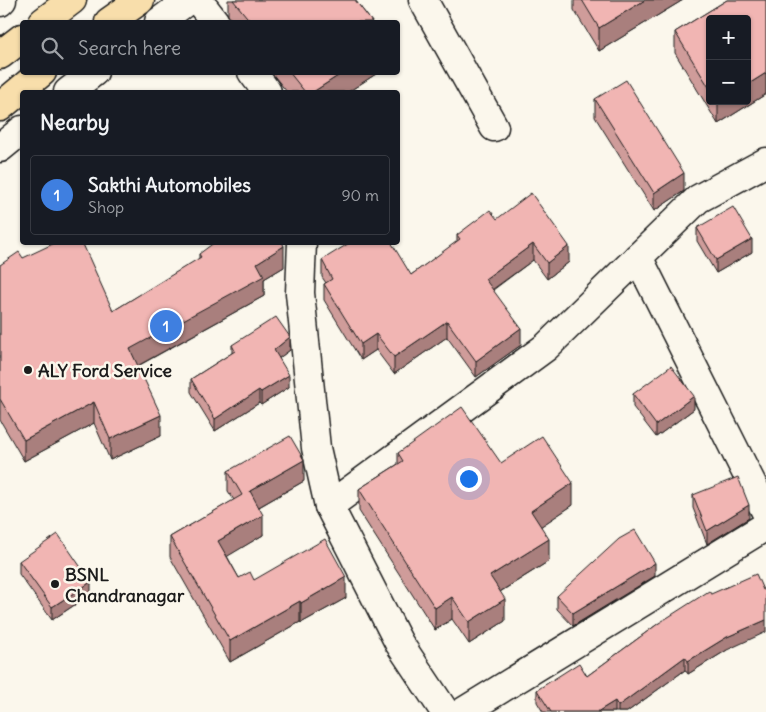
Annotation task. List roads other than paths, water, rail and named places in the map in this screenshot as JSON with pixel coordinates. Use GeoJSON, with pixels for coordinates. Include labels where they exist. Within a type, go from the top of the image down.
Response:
{"type":"FeatureCollection","features":[{"type":"Feature","properties":{"kind":"highway"},"geometry":{"type":"LineString","coordinates":[[46,20],[72,0]]}},
{"type":"Feature","properties":{"kind":"highway"},"geometry":{"type":"LineString","coordinates":[[112,20],[140,0]]}},
{"type":"Feature","properties":{"kind":"highway"},"geometry":{"type":"LineString","coordinates":[[0,56],[20,40]]}},
{"type":"Feature","properties":{"kind":"highway"},"geometry":{"type":"LineString","coordinates":[[20,90],[38,75]]}},
{"type":"Feature","properties":{"kind":"highway"},"geometry":{"type":"LineString","coordinates":[[0,107],[20,90]]}},
{"type":"Feature","properties":{"kind":"street"},"geometry":{"type":"LineString","coordinates":[[162,20],[188,0]]}},
{"type":"Feature","properties":{"kind":"street"},"geometry":{"type":"LineString","coordinates":[[198,0],[213,20]]}},
{"type":"Feature","properties":{"kind":"street"},"geometry":{"type":"LineString","coordinates":[[423,0],[494,127]]}},
{"type":"Feature","properties":{"kind":"street"},"geometry":{"type":"LineString","coordinates":[[71,90],[90,75]]}},
{"type":"Feature","properties":{"kind":"street"},"geometry":{"type":"LineString","coordinates":[[254,75],[266,90]]}},
{"type":"Feature","properties":{"kind":"street"},"geometry":{"type":"LineString","coordinates":[[0,148],[20,132]]}},
{"type":"Feature","properties":{"kind":"street"},"geometry":{"type":"LineString","coordinates":[[329,506],[546,348],[698,199],[766,162]]}},
{"type":"Feature","properties":{"kind":"street"},"geometry":{"type":"LineString","coordinates":[[302,245],[301,302],[316,448],[329,506],[398,643],[445,712]]}},
{"type":"Feature","properties":{"kind":"street"},"geometry":{"type":"LineString","coordinates":[[638,257],[766,512]]}},
{"type":"Feature","properties":{"kind":"street"},"geometry":{"type":"LineString","coordinates":[[463,712],[766,526]]}},
{"type":"Feature","properties":{"kind":"place","name":"Sakthi Automobiles"},"geometry":{"type":"Point","coordinates":[166,326]}},
{"type":"Feature","properties":{"kind":"place","name":"ALY Ford Service"},"geometry":{"type":"Point","coordinates":[28,370]}},
{"type":"Feature","properties":{"kind":"place","name":"BSNL Chandranagar"},"geometry":{"type":"Point","coordinates":[55,584]}}]}
